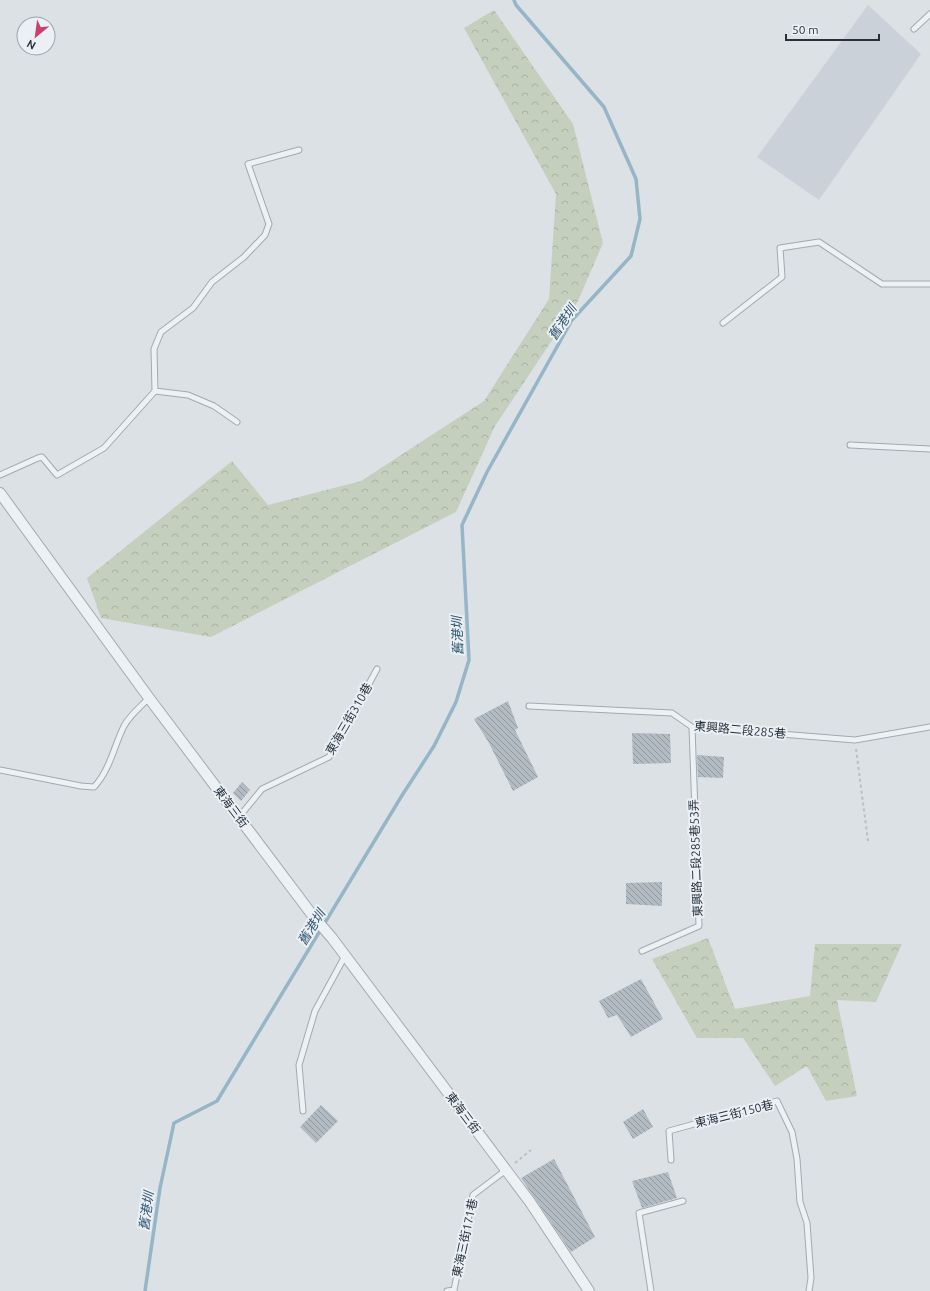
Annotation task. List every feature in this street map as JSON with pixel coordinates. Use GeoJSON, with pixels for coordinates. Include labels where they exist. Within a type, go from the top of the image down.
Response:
{"type":"FeatureCollection","features":[{"type":"Feature","properties":{"kind":"street","name":"東海三街"},"geometry":{"type":"LineString","coordinates":[[0,493],[148,698],[313,916],[332,938],[506,1170],[589,1291]]}},
{"type":"Feature","properties":{"kind":"lane"},"geometry":{"type":"LineString","coordinates":[[914,29],[930,14]]}},
{"type":"Feature","properties":{"kind":"lane"},"geometry":{"type":"LineString","coordinates":[[0,475],[42,457],[57,475],[104,448],[155,391],[154,350],[161,332],[193,308],[212,282],[244,257],[268,230],[269,224],[248,164],[299,150]]}},
{"type":"Feature","properties":{"kind":"lane"},"geometry":{"type":"LineString","coordinates":[[723,322],[782,277],[780,248],[819,242],[882,284],[930,284]]}},
{"type":"Feature","properties":{"kind":"lane"},"geometry":{"type":"LineString","coordinates":[[155,391],[188,395],[214,406],[237,422]]}},
{"type":"Feature","properties":{"kind":"lane"},"geometry":{"type":"LineString","coordinates":[[850,445],[930,449]]}},
{"type":"Feature","properties":{"kind":"lane","name":"東海三街310巷"},"geometry":{"type":"LineString","coordinates":[[239,817],[262,789],[329,757],[377,669]]}},
{"type":"Feature","properties":{"kind":"lane"},"geometry":{"type":"LineString","coordinates":[[0,770],[94,787],[102,778],[124,726],[132,714],[148,698]]}},
{"type":"Feature","properties":{"kind":"lane","name":"東興路二段285巷"},"geometry":{"type":"LineString","coordinates":[[530,706],[672,713],[692,727],[855,740],[930,727]]}},
{"type":"Feature","properties":{"kind":"lane","name":"東興路二段285巷53弄"},"geometry":{"type":"LineString","coordinates":[[642,951],[699,926],[692,727]]}},
{"type":"Feature","properties":{"kind":"lane"},"geometry":{"type":"LineString","coordinates":[[303,1112],[299,1065],[315,1011],[345,956]]}},
{"type":"Feature","properties":{"kind":"lane","name":"東海三街150巷"},"geometry":{"type":"LineString","coordinates":[[671,1160],[669,1131],[777,1101],[792,1132],[800,1202],[807,1223],[811,1278],[809,1291]]}},
{"type":"Feature","properties":{"kind":"lane","name":"東海三街171巷"},"geometry":{"type":"LineString","coordinates":[[447,1291],[454,1290],[473,1195],[506,1170]]}},
{"type":"Feature","properties":{"kind":"lane"},"geometry":{"type":"LineString","coordinates":[[651,1291],[639,1213],[683,1201]]}},
{"type":"Feature","properties":{"kind":"path"},"geometry":{"type":"LineString","coordinates":[[855,740],[868,841]]}},
{"type":"Feature","properties":{"kind":"path"},"geometry":{"type":"LineString","coordinates":[[506,1170],[531,1150]]}},
{"type":"Feature","properties":{"kind":"shaded area"},"geometry":{"type":"Polygon","coordinates":[[[868,5],[921,54],[819,200],[757,157],[868,5]]]}},
{"type":"Feature","properties":{"kind":"green space"},"geometry":{"type":"Polygon","coordinates":[[[494,10],[573,124],[603,243],[578,301],[495,426],[456,512],[211,637],[101,618],[87,578],[232,461],[268,505],[361,481],[484,401],[549,299],[556,194],[464,28],[494,10]]]}},
{"type":"Feature","properties":{"kind":"green space"},"geometry":{"type":"Polygon","coordinates":[[[708,938],[735,1009],[810,996],[815,944],[902,944],[876,1002],[837,1000],[857,1096],[826,1101],[807,1066],[775,1086],[743,1038],[697,1038],[652,959],[708,938]]]}},
{"type":"Feature","properties":{"kind":"building"},"geometry":{"type":"Polygon","coordinates":[[[508,701],[518,728],[515,730],[538,777],[513,791],[489,743],[474,719],[508,701]]]}},
{"type":"Feature","properties":{"kind":"building"},"geometry":{"type":"Polygon","coordinates":[[[632,733],[670,734],[671,763],[633,764],[632,733]]]}},
{"type":"Feature","properties":{"kind":"building"},"geometry":{"type":"Polygon","coordinates":[[[697,755],[724,757],[723,778],[698,777],[697,755]]]}},
{"type":"Feature","properties":{"kind":"building"},"geometry":{"type":"Polygon","coordinates":[[[242,782],[250,790],[241,801],[233,793],[242,782]]]}},
{"type":"Feature","properties":{"kind":"building"},"geometry":{"type":"Polygon","coordinates":[[[662,882],[662,906],[626,904],[626,883],[662,882]]]}},
{"type":"Feature","properties":{"kind":"building"},"geometry":{"type":"Polygon","coordinates":[[[641,979],[663,1019],[631,1037],[617,1015],[608,1018],[599,1001],[641,979]]]}},
{"type":"Feature","properties":{"kind":"building"},"geometry":{"type":"Polygon","coordinates":[[[321,1105],[338,1121],[316,1143],[300,1127],[321,1105]]]}},
{"type":"Feature","properties":{"kind":"building"},"geometry":{"type":"Polygon","coordinates":[[[643,1109],[653,1127],[633,1139],[623,1122],[643,1109]]]}},
{"type":"Feature","properties":{"kind":"building"},"geometry":{"type":"Polygon","coordinates":[[[554,1159],[595,1237],[571,1252],[521,1178],[554,1159]]]}},
{"type":"Feature","properties":{"kind":"building"},"geometry":{"type":"Polygon","coordinates":[[[668,1172],[677,1198],[642,1208],[632,1181],[668,1172]]]}},
{"type":"Feature","properties":{"kind":"waterway","name":"舊港圳"},"geometry":{"type":"LineString","coordinates":[[145,1291],[160,1188],[174,1123],[217,1101],[401,797],[434,746],[456,702],[469,660],[462,525],[487,472],[572,320],[631,256],[640,219],[636,179],[604,107],[516,5],[514,0]]}}]}
